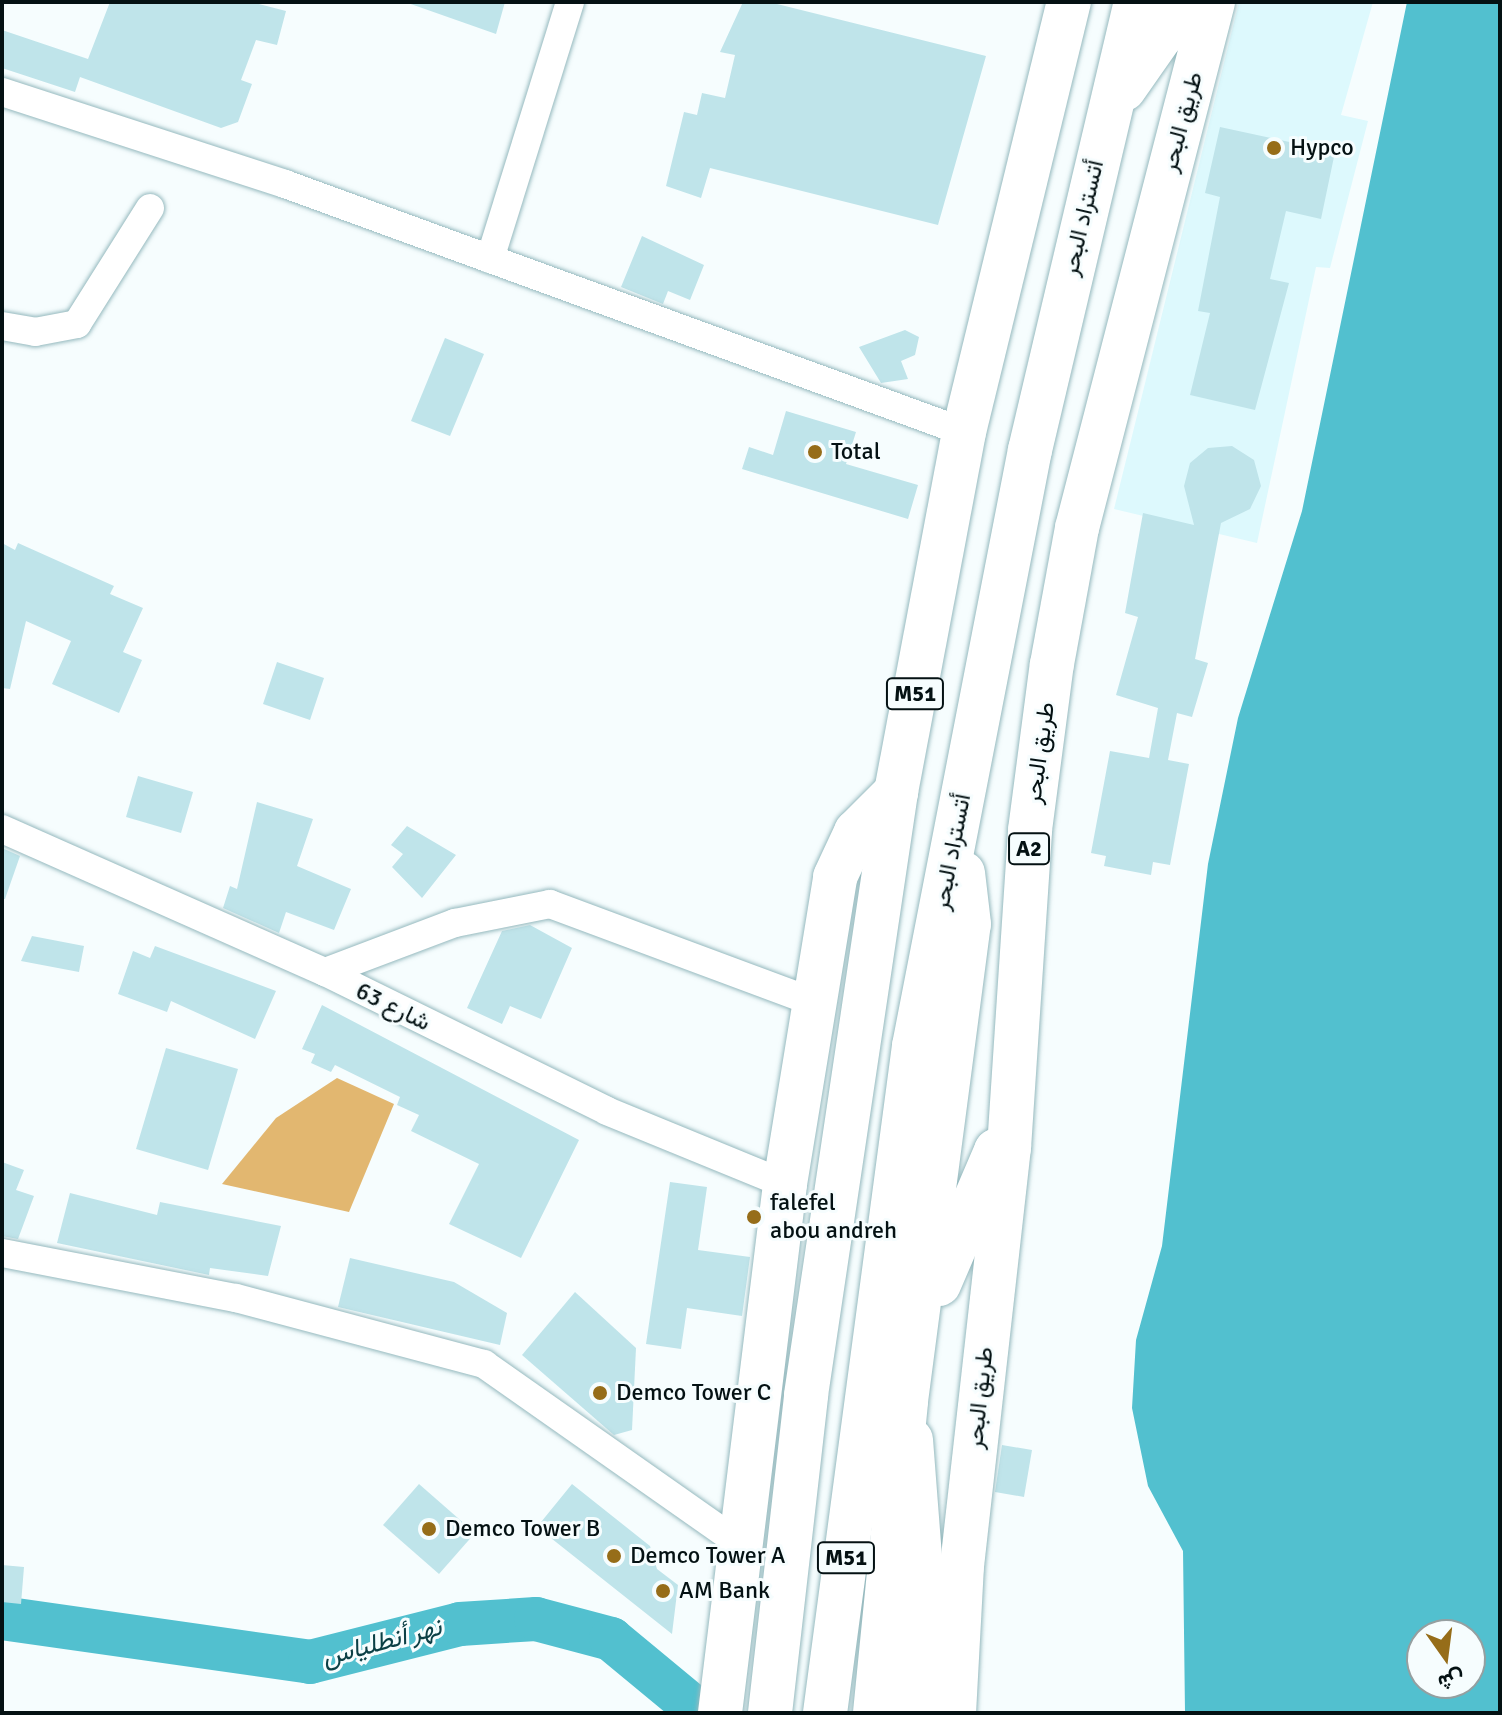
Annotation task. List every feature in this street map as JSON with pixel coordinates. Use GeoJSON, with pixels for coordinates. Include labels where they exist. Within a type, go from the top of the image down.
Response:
{"type":"FeatureCollection","features":[{"type":"Feature","properties":{"kind":"highway","name":"M51"},"geometry":{"type":"LineString","coordinates":[[770,1713],[806,1395],[896,792],[964,432],[1069,2]]}},
{"type":"Feature","properties":{"kind":"highway","name":"أتستراد البحر"},"geometry":{"type":"LineString","coordinates":[[825,1713],[887,1402],[914,1046],[1030,450],[1107,114],[1136,2]]}},
{"type":"Feature","properties":{"kind":"highway"},"geometry":{"type":"LineString","coordinates":[[1107,114],[1161,36],[1171,2]]}},
{"type":"Feature","properties":{"kind":"highway","name":"طريق البحر"},"geometry":{"type":"LineString","coordinates":[[954,1713],[962,1566],[1009,1148],[1030,830],[1055,649],[1077,528],[1213,2]]}},
{"type":"Feature","properties":{"kind":"highway"},"geometry":{"type":"LineString","coordinates":[[722,1709],[744,1547],[785,1184],[813,1002],[843,854],[896,792]]}},
{"type":"Feature","properties":{"kind":"highway"},"geometry":{"type":"LineString","coordinates":[[921,1322],[969,924],[957,827]]}},
{"type":"Feature","properties":{"kind":"highway"},"geometry":{"type":"LineString","coordinates":[[884,1706],[887,1402],[996,1151],[1009,1148]]}},
{"type":"Feature","properties":{"kind":"street"},"geometry":{"type":"LineString","coordinates":[[490,259],[570,2]]}},
{"type":"Feature","properties":{"kind":"street"},"geometry":{"type":"LineString","coordinates":[[2,92],[490,259],[964,432]]}},
{"type":"Feature","properties":{"kind":"street"},"geometry":{"type":"LineString","coordinates":[[2,326],[35,332],[77,324],[150,208]]}},
{"type":"Feature","properties":{"kind":"street","name":"شارع 63"},"geometry":{"type":"LineString","coordinates":[[2,829],[325,972],[607,1111],[785,1184]]}},
{"type":"Feature","properties":{"kind":"street"},"geometry":{"type":"LineString","coordinates":[[325,972],[455,923],[550,904],[813,1002]]}},
{"type":"Feature","properties":{"kind":"street"},"geometry":{"type":"LineString","coordinates":[[2,1253],[236,1298],[484,1364],[744,1547]]}},
{"type":"Feature","properties":{"kind":"shaded area"},"geometry":{"type":"Polygon","coordinates":[[[1239,2],[1373,2],[1341,115],[1368,121],[1330,268],[1316,267],[1257,543],[1114,509],[1239,2]]]}},
{"type":"Feature","properties":{"kind":"shaded area"},"geometry":{"type":"Polygon","coordinates":[[[337,1078],[394,1104],[349,1212],[222,1184],[276,1118],[337,1078]]]}},
{"type":"Feature","properties":{"kind":"water"},"geometry":{"type":"Polygon","coordinates":[[[1407,2],[1500,2],[1500,1713],[1185,1713],[1183,1551],[1148,1486],[1132,1408],[1136,1340],[1162,1246],[1208,864],[1238,718],[1302,511],[1407,2]]]}},
{"type":"Feature","properties":{"kind":"building"},"geometry":{"type":"Polygon","coordinates":[[[110,2],[251,2],[286,11],[277,45],[256,40],[241,80],[252,84],[238,122],[221,128],[80,77],[75,92],[2,68],[2,30],[88,59],[110,2]]]}},
{"type":"Feature","properties":{"kind":"building"},"geometry":{"type":"Polygon","coordinates":[[[405,2],[505,2],[496,34],[405,2]]]}},
{"type":"Feature","properties":{"kind":"building"},"geometry":{"type":"Polygon","coordinates":[[[743,2],[769,2],[986,56],[938,225],[710,168],[701,198],[666,186],[684,112],[697,115],[702,93],[725,98],[735,55],[720,52],[743,2]]]}},
{"type":"Feature","properties":{"kind":"building"},"geometry":{"type":"Polygon","coordinates":[[[1220,127],[1335,152],[1321,219],[1286,211],[1270,279],[1289,283],[1255,410],[1190,395],[1210,313],[1198,311],[1220,197],[1205,193],[1220,127]]]}},
{"type":"Feature","properties":{"kind":"building"},"geometry":{"type":"Polygon","coordinates":[[[642,236],[704,265],[690,300],[668,291],[663,304],[621,287],[642,236]]]}},
{"type":"Feature","properties":{"kind":"building"},"geometry":{"type":"Polygon","coordinates":[[[905,330],[919,337],[915,355],[901,361],[908,379],[881,383],[859,347],[905,330]]]}},
{"type":"Feature","properties":{"kind":"building"},"geometry":{"type":"Polygon","coordinates":[[[445,338],[484,354],[450,436],[411,421],[445,338]]]}},
{"type":"Feature","properties":{"kind":"building"},"geometry":{"type":"Polygon","coordinates":[[[786,411],[856,432],[846,464],[918,485],[908,519],[742,469],[749,447],[773,455],[786,411]]]}},
{"type":"Feature","properties":{"kind":"building"},"geometry":{"type":"Polygon","coordinates":[[[1232,446],[1254,460],[1261,486],[1250,509],[1221,523],[1195,659],[1208,663],[1192,717],[1177,713],[1168,760],[1189,764],[1170,865],[1153,862],[1151,875],[1104,866],[1106,856],[1091,853],[1110,751],[1149,758],[1158,708],[1116,695],[1138,617],[1125,613],[1143,513],[1194,525],[1184,486],[1190,463],[1208,448],[1232,446]]]}},
{"type":"Feature","properties":{"kind":"building"},"geometry":{"type":"Polygon","coordinates":[[[2,543],[15,550],[18,543],[114,586],[110,594],[143,608],[123,652],[142,660],[119,713],[52,684],[71,641],[26,621],[10,689],[2,688],[2,543]]]}},
{"type":"Feature","properties":{"kind":"building"},"geometry":{"type":"Polygon","coordinates":[[[277,662],[324,678],[310,720],[263,704],[277,662]]]}},
{"type":"Feature","properties":{"kind":"building"},"geometry":{"type":"Polygon","coordinates":[[[138,776],[193,792],[181,833],[126,817],[138,776]]]}},
{"type":"Feature","properties":{"kind":"building"},"geometry":{"type":"Polygon","coordinates":[[[257,802],[313,819],[297,866],[351,889],[334,930],[286,912],[279,933],[223,908],[230,886],[237,889],[257,802]]]}},
{"type":"Feature","properties":{"kind":"building"},"geometry":{"type":"Polygon","coordinates":[[[407,826],[456,855],[422,898],[392,867],[403,854],[391,845],[407,826]]]}},
{"type":"Feature","properties":{"kind":"building"},"geometry":{"type":"Polygon","coordinates":[[[2,848],[20,856],[5,899],[2,899],[2,848]]]}},
{"type":"Feature","properties":{"kind":"building"},"geometry":{"type":"Polygon","coordinates":[[[530,925],[572,948],[541,1019],[510,1006],[502,1024],[467,1008],[502,931],[530,925]]]}},
{"type":"Feature","properties":{"kind":"building"},"geometry":{"type":"Polygon","coordinates":[[[32,936],[84,946],[79,972],[21,961],[32,936]]]}},
{"type":"Feature","properties":{"kind":"building"},"geometry":{"type":"Polygon","coordinates":[[[155,946],[276,991],[255,1039],[171,1001],[167,1012],[118,994],[133,951],[150,958],[155,946]]]}},
{"type":"Feature","properties":{"kind":"building"},"geometry":{"type":"Polygon","coordinates":[[[322,1005],[579,1140],[521,1258],[449,1224],[479,1164],[411,1131],[419,1115],[397,1105],[400,1097],[335,1065],[331,1072],[311,1063],[315,1054],[302,1049],[322,1005]]]}},
{"type":"Feature","properties":{"kind":"building"},"geometry":{"type":"Polygon","coordinates":[[[166,1048],[238,1069],[208,1170],[136,1149],[166,1048]]]}},
{"type":"Feature","properties":{"kind":"building"},"geometry":{"type":"Polygon","coordinates":[[[2,1162],[24,1170],[16,1190],[34,1196],[18,1239],[2,1236],[2,1162]]]}},
{"type":"Feature","properties":{"kind":"building"},"geometry":{"type":"Polygon","coordinates":[[[670,1182],[707,1187],[698,1250],[750,1257],[742,1316],[687,1308],[681,1349],[646,1344],[670,1182]]]}},
{"type":"Feature","properties":{"kind":"building"},"geometry":{"type":"Polygon","coordinates":[[[70,1193],[157,1215],[160,1202],[281,1226],[268,1276],[210,1268],[209,1275],[57,1243],[70,1193]]]}},
{"type":"Feature","properties":{"kind":"building"},"geometry":{"type":"Polygon","coordinates":[[[350,1258],[454,1282],[507,1313],[500,1345],[338,1307],[350,1258]]]}},
{"type":"Feature","properties":{"kind":"building","name":"Demco Tower C"},"geometry":{"type":"Polygon","coordinates":[[[575,1292],[636,1348],[632,1430],[614,1435],[522,1355],[575,1292]]]}},
{"type":"Feature","properties":{"kind":"building"},"geometry":{"type":"Polygon","coordinates":[[[1002,1445],[1032,1450],[1024,1497],[995,1492],[1002,1445]]]}},
{"type":"Feature","properties":{"kind":"building","name":"Demco Tower B"},"geometry":{"type":"Polygon","coordinates":[[[419,1484],[475,1533],[439,1574],[383,1525],[419,1484]]]}},
{"type":"Feature","properties":{"kind":"building","name":"Demco Tower A"},"geometry":{"type":"Polygon","coordinates":[[[572,1484],[650,1546],[657,1569],[678,1585],[672,1634],[537,1527],[572,1484]]]}},
{"type":"Feature","properties":{"kind":"building"},"geometry":{"type":"Polygon","coordinates":[[[2,1565],[24,1567],[21,1604],[2,1602],[2,1565]]]}},
{"type":"Feature","properties":{"kind":"waterway","name":"نهر أنطلياس"},"geometry":{"type":"LineString","coordinates":[[2,1618],[310,1662],[460,1624],[536,1619],[611,1639],[692,1706]]}},
{"type":"Feature","properties":{"kind":"place","name":"Hypco"},"geometry":{"type":"Point","coordinates":[1274,148]}},
{"type":"Feature","properties":{"kind":"place","name":"Total"},"geometry":{"type":"Point","coordinates":[815,452]}},
{"type":"Feature","properties":{"kind":"place","name":"falefel abou andreh"},"geometry":{"type":"Point","coordinates":[754,1217]}},
{"type":"Feature","properties":{"kind":"place","name":"Demco Tower C"},"geometry":{"type":"Point","coordinates":[600,1393]}},
{"type":"Feature","properties":{"kind":"place","name":"Demco Tower B"},"geometry":{"type":"Point","coordinates":[429,1529]}},
{"type":"Feature","properties":{"kind":"place","name":"Demco Tower A"},"geometry":{"type":"Point","coordinates":[614,1556]}},
{"type":"Feature","properties":{"kind":"place","name":"AM Bank"},"geometry":{"type":"Point","coordinates":[663,1591]}}]}
